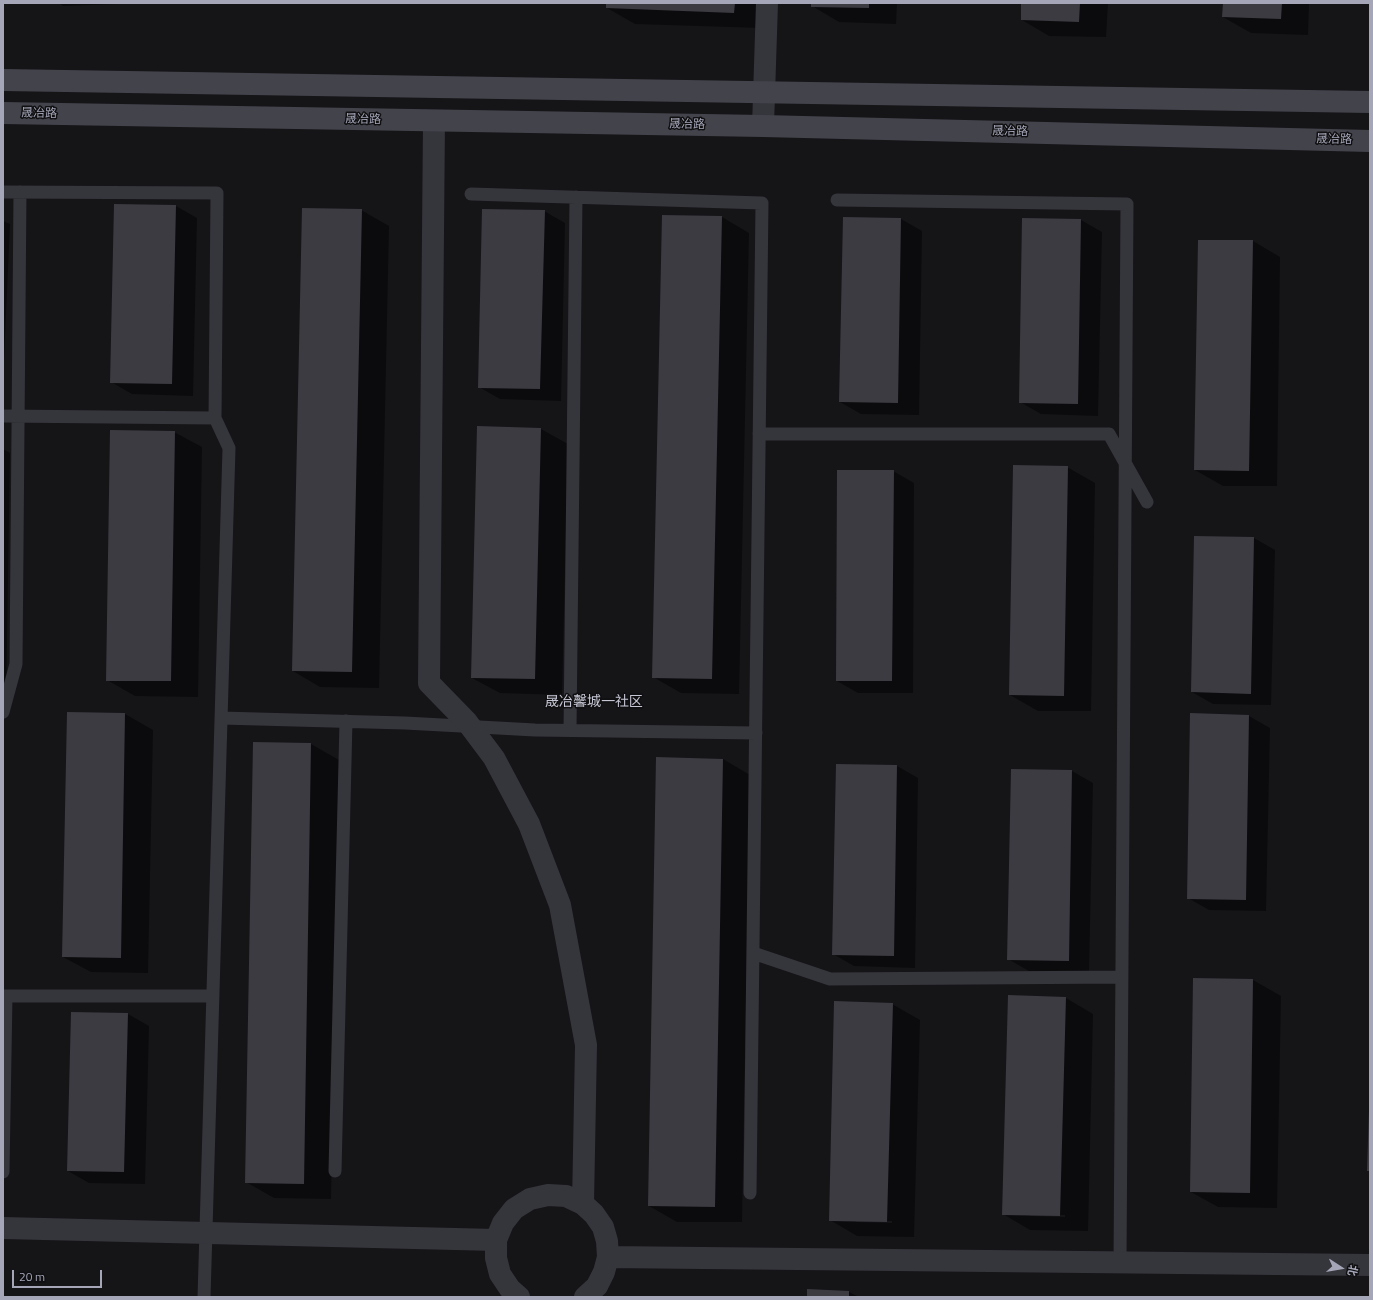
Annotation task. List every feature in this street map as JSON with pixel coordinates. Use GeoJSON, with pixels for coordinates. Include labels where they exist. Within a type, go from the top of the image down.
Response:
{"type":"FeatureCollection","features":[{"type":"Feature","properties":{"kind":"street"},"geometry":{"type":"LineString","coordinates":[[763,126],[767,3]]}},
{"type":"Feature","properties":{"kind":"street"},"geometry":{"type":"LineString","coordinates":[[3,80],[1370,102]]}},
{"type":"Feature","properties":{"kind":"street","name":"晟冶路"},"geometry":{"type":"LineString","coordinates":[[3,113],[763,126],[1370,141]]}},
{"type":"Feature","properties":{"kind":"street"},"geometry":{"type":"LineString","coordinates":[[434,121],[429,682],[467,722],[494,758],[529,824],[560,905],[586,1045],[583,1204]]}},
{"type":"Feature","properties":{"kind":"street"},"geometry":{"type":"LineString","coordinates":[[519,1297],[510,1289],[500,1274],[496,1258],[496,1240],[503,1223],[514,1209],[530,1199],[548,1195],[566,1196],[583,1204],[594,1214],[602,1227],[607,1241],[608,1257],[604,1272],[597,1286],[585,1297]]}},
{"type":"Feature","properties":{"kind":"street"},"geometry":{"type":"LineString","coordinates":[[3,1228],[496,1240]]}},
{"type":"Feature","properties":{"kind":"street"},"geometry":{"type":"LineString","coordinates":[[608,1257],[1370,1265]]}},
{"type":"Feature","properties":{"kind":"lane"},"geometry":{"type":"LineString","coordinates":[[3,192],[216,193],[215,418],[229,448],[204,1297]]}},
{"type":"Feature","properties":{"kind":"lane"},"geometry":{"type":"LineString","coordinates":[[3,712],[16,664],[20,192]]}},
{"type":"Feature","properties":{"kind":"lane"},"geometry":{"type":"LineString","coordinates":[[471,194],[762,203],[750,1193]]}},
{"type":"Feature","properties":{"kind":"lane"},"geometry":{"type":"LineString","coordinates":[[570,730],[576,197]]}},
{"type":"Feature","properties":{"kind":"lane"},"geometry":{"type":"LineString","coordinates":[[837,200],[1127,204],[1120,1262]]}},
{"type":"Feature","properties":{"kind":"lane"},"geometry":{"type":"LineString","coordinates":[[3,416],[215,418]]}},
{"type":"Feature","properties":{"kind":"lane"},"geometry":{"type":"LineString","coordinates":[[759,434],[1109,434],[1147,502]]}},
{"type":"Feature","properties":{"kind":"lane"},"geometry":{"type":"LineString","coordinates":[[221,718],[405,722],[535,730],[756,733]]}},
{"type":"Feature","properties":{"kind":"lane"},"geometry":{"type":"LineString","coordinates":[[335,1171],[346,721]]}},
{"type":"Feature","properties":{"kind":"lane"},"geometry":{"type":"LineString","coordinates":[[753,953],[830,979],[1122,976]]}},
{"type":"Feature","properties":{"kind":"lane"},"geometry":{"type":"LineString","coordinates":[[3,1172],[4,996],[213,996]]}},
{"type":"Feature","properties":{"kind":"building"},"geometry":{"type":"Polygon","coordinates":[[[606,3],[735,3],[734,13],[606,8],[606,3]]]}},
{"type":"Feature","properties":{"kind":"building"},"geometry":{"type":"Polygon","coordinates":[[[811,3],[869,3],[869,8],[811,7],[811,3]]]}},
{"type":"Feature","properties":{"kind":"building"},"geometry":{"type":"Polygon","coordinates":[[[1021,3],[1080,3],[1079,22],[1021,20],[1021,3]]]}},
{"type":"Feature","properties":{"kind":"building"},"geometry":{"type":"Polygon","coordinates":[[[1223,3],[1282,3],[1281,19],[1222,17],[1223,3]]]}},
{"type":"Feature","properties":{"kind":"building"},"geometry":{"type":"Polygon","coordinates":[[[114,204],[176,205],[172,384],[110,383],[114,204]]]}},
{"type":"Feature","properties":{"kind":"building"},"geometry":{"type":"Polygon","coordinates":[[[302,208],[362,209],[352,672],[292,671],[302,208]]]}},
{"type":"Feature","properties":{"kind":"building"},"geometry":{"type":"Polygon","coordinates":[[[482,209],[545,210],[540,389],[478,388],[482,209]]]}},
{"type":"Feature","properties":{"kind":"building"},"geometry":{"type":"Polygon","coordinates":[[[662,215],[722,216],[712,679],[652,678],[662,215]]]}},
{"type":"Feature","properties":{"kind":"building"},"geometry":{"type":"Polygon","coordinates":[[[843,217],[901,218],[898,403],[839,402],[843,217]]]}},
{"type":"Feature","properties":{"kind":"building"},"geometry":{"type":"Polygon","coordinates":[[[1022,218],[1081,219],[1078,404],[1019,403],[1022,218]]]}},
{"type":"Feature","properties":{"kind":"building"},"geometry":{"type":"Polygon","coordinates":[[[1198,240],[1253,240],[1249,471],[1194,470],[1198,240]]]}},
{"type":"Feature","properties":{"kind":"building"},"geometry":{"type":"Polygon","coordinates":[[[477,426],[541,428],[535,679],[471,678],[477,426]]]}},
{"type":"Feature","properties":{"kind":"building"},"geometry":{"type":"Polygon","coordinates":[[[110,430],[175,431],[171,681],[106,681],[110,430]]]}},
{"type":"Feature","properties":{"kind":"building"},"geometry":{"type":"Polygon","coordinates":[[[1013,465],[1068,466],[1064,696],[1009,695],[1013,465]]]}},
{"type":"Feature","properties":{"kind":"building"},"geometry":{"type":"Polygon","coordinates":[[[837,470],[894,470],[892,681],[836,681],[837,470]]]}},
{"type":"Feature","properties":{"kind":"building"},"geometry":{"type":"Polygon","coordinates":[[[1194,536],[1254,537],[1251,694],[1191,692],[1194,536]]]}},
{"type":"Feature","properties":{"kind":"building"},"geometry":{"type":"Polygon","coordinates":[[[67,712],[125,713],[121,958],[62,957],[67,712]]]}},
{"type":"Feature","properties":{"kind":"building"},"geometry":{"type":"Polygon","coordinates":[[[1190,713],[1249,715],[1246,900],[1187,899],[1190,713]]]}},
{"type":"Feature","properties":{"kind":"building"},"geometry":{"type":"Polygon","coordinates":[[[253,742],[311,743],[304,1184],[245,1183],[253,742]]]}},
{"type":"Feature","properties":{"kind":"building"},"geometry":{"type":"Polygon","coordinates":[[[656,757],[723,759],[715,1207],[648,1206],[656,757]]]}},
{"type":"Feature","properties":{"kind":"building"},"geometry":{"type":"Polygon","coordinates":[[[836,764],[897,765],[894,956],[832,955],[836,764]]]}},
{"type":"Feature","properties":{"kind":"building"},"geometry":{"type":"Polygon","coordinates":[[[1011,769],[1072,770],[1069,961],[1007,960],[1011,769]]]}},
{"type":"Feature","properties":{"kind":"building"},"geometry":{"type":"Polygon","coordinates":[[[1193,978],[1253,979],[1250,1193],[1190,1192],[1193,978]]]}},
{"type":"Feature","properties":{"kind":"building"},"geometry":{"type":"Polygon","coordinates":[[[1008,995],[1066,997],[1060,1216],[1002,1215],[1008,995]]]}},
{"type":"Feature","properties":{"kind":"building"},"geometry":{"type":"Polygon","coordinates":[[[834,1001],[893,1003],[887,1222],[829,1221],[834,1001]]]}},
{"type":"Feature","properties":{"kind":"building"},"geometry":{"type":"Polygon","coordinates":[[[71,1012],[128,1013],[124,1172],[67,1171],[71,1012]]]}},
{"type":"Feature","properties":{"kind":"building"},"geometry":{"type":"Polygon","coordinates":[[[1369,1110],[1370,1171],[1367,1171],[1369,1110]]]}},
{"type":"Feature","properties":{"kind":"building"},"geometry":{"type":"Polygon","coordinates":[[[807,1289],[849,1291],[849,1297],[807,1297],[807,1289]]]}},
{"type":"Feature","properties":{"kind":"district","name":"晟冶馨城一社区"},"geometry":{"type":"Point","coordinates":[594,703]}}]}
